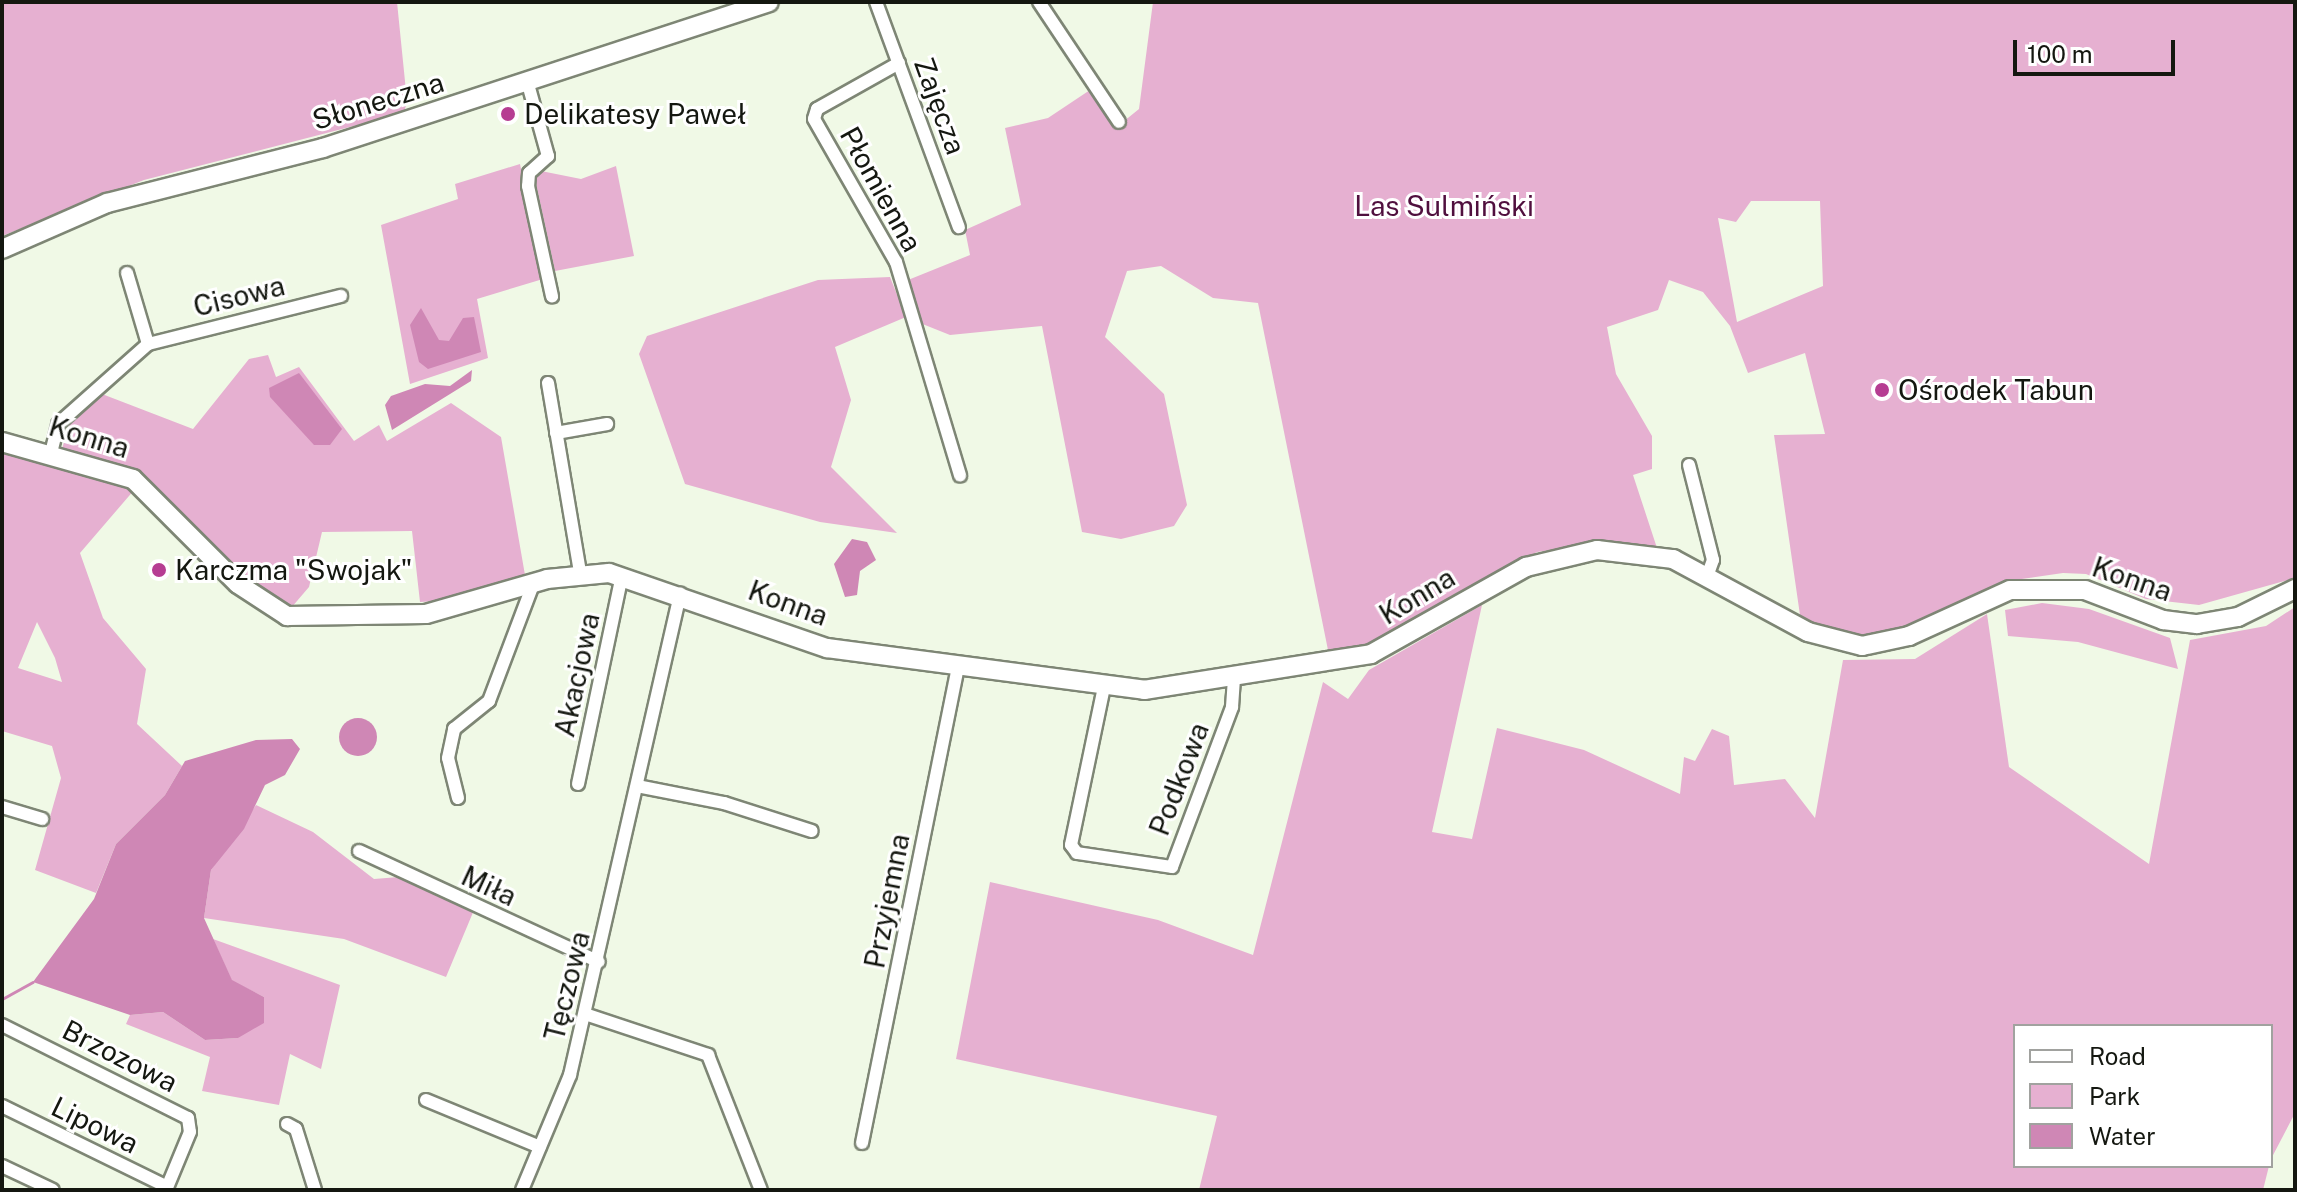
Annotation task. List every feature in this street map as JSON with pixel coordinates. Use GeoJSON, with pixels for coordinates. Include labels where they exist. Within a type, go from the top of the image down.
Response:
{"type":"FeatureCollection","features":[{"type":"Feature","properties":{"kind":"street","name":"Słoneczna"},"geometry":{"type":"LineString","coordinates":[[2,249],[107,203],[528,84],[769,2]]}},
{"type":"Feature","properties":{"kind":"street","name":"Zajęcza"},"geometry":{"type":"LineString","coordinates":[[876,2],[959,227]]}},
{"type":"Feature","properties":{"kind":"street"},"geometry":{"type":"LineString","coordinates":[[1039,2],[1119,122]]}},
{"type":"Feature","properties":{"kind":"street","name":"Płomienna"},"geometry":{"type":"LineString","coordinates":[[899,63],[817,109],[814,119],[896,262],[960,476]]}},
{"type":"Feature","properties":{"kind":"street"},"geometry":{"type":"LineString","coordinates":[[528,84],[548,156],[529,173],[528,186],[552,296]]}},
{"type":"Feature","properties":{"kind":"street"},"geometry":{"type":"LineString","coordinates":[[127,273],[148,344]]}},
{"type":"Feature","properties":{"kind":"street","name":"Cisowa"},"geometry":{"type":"LineString","coordinates":[[51,453],[58,424],[148,344],[341,296]]}},
{"type":"Feature","properties":{"kind":"street"},"geometry":{"type":"LineString","coordinates":[[548,383],[580,573]]}},
{"type":"Feature","properties":{"kind":"street"},"geometry":{"type":"LineString","coordinates":[[556,433],[607,424]]}},
{"type":"Feature","properties":{"kind":"street","name":"Konna"},"geometry":{"type":"LineString","coordinates":[[2,442],[51,453],[139,483],[238,584],[287,616],[426,614],[534,582],[580,573],[622,576],[680,593],[827,648],[1104,687],[1164,690],[1234,681],[1371,654],[1496,581],[1566,554],[1654,555],[1708,574],[1808,632],[1862,646],[1909,636],[2010,590],[2085,590],[2163,620],[2197,624],[2238,617],[2295,589]]}},
{"type":"Feature","properties":{"kind":"street"},"geometry":{"type":"LineString","coordinates":[[1689,465],[1713,560],[1708,574]]}},
{"type":"Feature","properties":{"kind":"street","name":"Akacjowa"},"geometry":{"type":"LineString","coordinates":[[578,784],[622,576]]}},
{"type":"Feature","properties":{"kind":"street"},"geometry":{"type":"LineString","coordinates":[[458,798],[448,758],[454,729],[489,701],[534,582]]}},
{"type":"Feature","properties":{"kind":"street","name":"Tęczowa"},"geometry":{"type":"LineString","coordinates":[[522,1190],[540,1147],[585,1014],[599,962],[680,593]]}},
{"type":"Feature","properties":{"kind":"street","name":"Przyjemna"},"geometry":{"type":"LineString","coordinates":[[862,1143],[958,668]]}},
{"type":"Feature","properties":{"kind":"street","name":"Podkowa"},"geometry":{"type":"LineString","coordinates":[[1104,687],[1071,845],[1077,853],[1172,867],[1232,707],[1234,681]]}},
{"type":"Feature","properties":{"kind":"street"},"geometry":{"type":"LineString","coordinates":[[637,786],[812,831]]}},
{"type":"Feature","properties":{"kind":"street"},"geometry":{"type":"LineString","coordinates":[[2,807],[42,819]]}},
{"type":"Feature","properties":{"kind":"street","name":"Miła"},"geometry":{"type":"LineString","coordinates":[[359,851],[599,962]]}},
{"type":"Feature","properties":{"kind":"street"},"geometry":{"type":"LineString","coordinates":[[585,1014],[708,1055],[761,1190]]}},
{"type":"Feature","properties":{"kind":"street","name":"Brzozowa"},"geometry":{"type":"LineString","coordinates":[[2,1025],[188,1118],[190,1132],[167,1189]]}},
{"type":"Feature","properties":{"kind":"street"},"geometry":{"type":"LineString","coordinates":[[426,1100],[540,1147]]}},
{"type":"Feature","properties":{"kind":"street","name":"Lipowa"},"geometry":{"type":"LineString","coordinates":[[2,1106],[167,1189]]}},
{"type":"Feature","properties":{"kind":"street"},"geometry":{"type":"LineString","coordinates":[[287,1124],[296,1129],[315,1190]]}},
{"type":"Feature","properties":{"kind":"street"},"geometry":{"type":"LineString","coordinates":[[2,1166],[53,1190]]}},
{"type":"Feature","properties":{"kind":"green space"},"geometry":{"type":"Polygon","coordinates":[[[2,2],[397,2],[407,101],[404,113],[144,180],[2,236],[2,2]]]}},
{"type":"Feature","properties":{"kind":"green space","name":"Las Sulmiński"},"geometry":{"type":"Polygon","coordinates":[[[1153,2],[2295,2],[2295,578],[2199,605],[2146,599],[2086,574],[2063,573],[2001,582],[1900,632],[1866,639],[1801,622],[1774,435],[1825,434],[1805,353],[1748,373],[1730,326],[1703,292],[1669,280],[1658,310],[1607,327],[1616,374],[1652,436],[1652,469],[1633,475],[1657,548],[1611,541],[1537,552],[1382,644],[1329,655],[1258,303],[1213,298],[1161,266],[1127,271],[1105,337],[1164,394],[1187,505],[1174,526],[1121,539],[1082,532],[1042,326],[950,335],[920,323],[908,280],[970,255],[965,230],[1021,205],[1005,128],[1048,118],[1093,88],[1118,126],[1139,109],[1153,2]],[[1751,201],[1736,222],[1718,218],[1737,322],[1823,286],[1820,201],[1751,201]]]}},
{"type":"Feature","properties":{"kind":"green space"},"geometry":{"type":"Polygon","coordinates":[[[520,164],[543,279],[477,299],[488,358],[410,384],[381,225],[458,199],[455,184],[520,164]]]}},
{"type":"Feature","properties":{"kind":"green space"},"geometry":{"type":"Polygon","coordinates":[[[616,166],[634,256],[555,271],[535,179],[541,171],[581,179],[616,166]]]}},
{"type":"Feature","properties":{"kind":"green space"},"geometry":{"type":"Polygon","coordinates":[[[890,277],[906,317],[835,347],[851,400],[831,467],[897,533],[820,522],[685,484],[639,354],[647,336],[818,280],[890,277]]]}},
{"type":"Feature","properties":{"kind":"green space"},"geometry":{"type":"Polygon","coordinates":[[[268,355],[276,377],[299,367],[354,441],[379,425],[387,441],[451,403],[501,437],[525,575],[455,600],[420,602],[412,531],[322,532],[309,587],[291,608],[246,582],[125,466],[62,449],[69,425],[102,394],[193,429],[249,359],[268,355]]]}},
{"type":"Feature","properties":{"kind":"green space"},"geometry":{"type":"Polygon","coordinates":[[[2,447],[135,489],[80,553],[103,618],[146,669],[137,724],[182,766],[165,795],[116,844],[96,893],[35,870],[61,778],[52,746],[2,731],[2,447]],[[37,622],[18,668],[62,682],[55,658],[37,622]]]}},
{"type":"Feature","properties":{"kind":"green space"},"geometry":{"type":"Polygon","coordinates":[[[2042,603],[2089,609],[2170,638],[2178,669],[2078,642],[2008,636],[2005,610],[2042,603]]]}},
{"type":"Feature","properties":{"kind":"green space"},"geometry":{"type":"Polygon","coordinates":[[[1482,605],[1432,832],[1472,839],[1497,728],[1584,750],[1680,794],[1684,757],[1695,761],[1712,729],[1729,736],[1734,785],[1785,779],[1815,818],[1843,660],[1915,659],[1987,614],[2009,767],[2149,864],[2190,640],[2266,626],[2295,607],[2295,1113],[2273,1155],[2273,1024],[2013,1024],[2013,1168],[2268,1168],[2263,1190],[1199,1190],[1217,1116],[956,1059],[990,882],[1158,920],[1253,955],[1323,682],[1348,699],[1369,670],[1482,605]]]}},
{"type":"Feature","properties":{"kind":"green space"},"geometry":{"type":"Polygon","coordinates":[[[256,805],[313,832],[374,879],[399,877],[474,910],[446,977],[344,939],[204,918],[211,870],[256,805]]]}},
{"type":"Feature","properties":{"kind":"green space"},"geometry":{"type":"Polygon","coordinates":[[[213,939],[340,985],[321,1069],[290,1054],[279,1105],[202,1091],[210,1057],[126,1024],[130,1015],[163,1012],[205,1040],[238,1038],[264,997],[232,981],[213,939]]]}},
{"type":"Feature","properties":{"kind":"water"},"geometry":{"type":"Polygon","coordinates":[[[421,308],[439,340],[449,341],[463,318],[474,317],[481,352],[428,369],[419,362],[410,325],[421,308]]]}},
{"type":"Feature","properties":{"kind":"water"},"geometry":{"type":"Polygon","coordinates":[[[472,370],[471,381],[392,430],[385,405],[391,396],[425,384],[450,386],[472,370]]]}},
{"type":"Feature","properties":{"kind":"water"},"geometry":{"type":"Polygon","coordinates":[[[299,373],[342,429],[330,445],[314,445],[270,397],[269,388],[299,373]]]}},
{"type":"Feature","properties":{"kind":"water"},"geometry":{"type":"Polygon","coordinates":[[[852,539],[867,542],[876,560],[860,571],[857,595],[845,597],[834,564],[852,539]]]}},
{"type":"Feature","properties":{"kind":"water"},"geometry":{"type":"Polygon","coordinates":[[[358,718],[372,723],[377,737],[372,751],[358,756],[344,751],[339,737],[344,723],[358,718]]]}},
{"type":"Feature","properties":{"kind":"water"},"geometry":{"type":"Polygon","coordinates":[[[292,739],[300,749],[285,775],[265,785],[244,829],[211,870],[204,918],[232,980],[264,997],[264,1023],[238,1038],[205,1040],[163,1012],[130,1015],[33,982],[94,899],[116,844],[165,795],[185,761],[256,740],[292,739]]]}},
{"type":"Feature","properties":{"kind":"waterway"},"geometry":{"type":"LineString","coordinates":[[2,999],[33,982]]}},
{"type":"Feature","properties":{"kind":"place","name":"Delikatesy Paweł"},"geometry":{"type":"Point","coordinates":[508,114]}},
{"type":"Feature","properties":{"kind":"place","name":"Ośrodek Tabun"},"geometry":{"type":"Point","coordinates":[1882,390]}},
{"type":"Feature","properties":{"kind":"place","name":"Karczma \"Swojak\""},"geometry":{"type":"Point","coordinates":[159,570]}}]}
